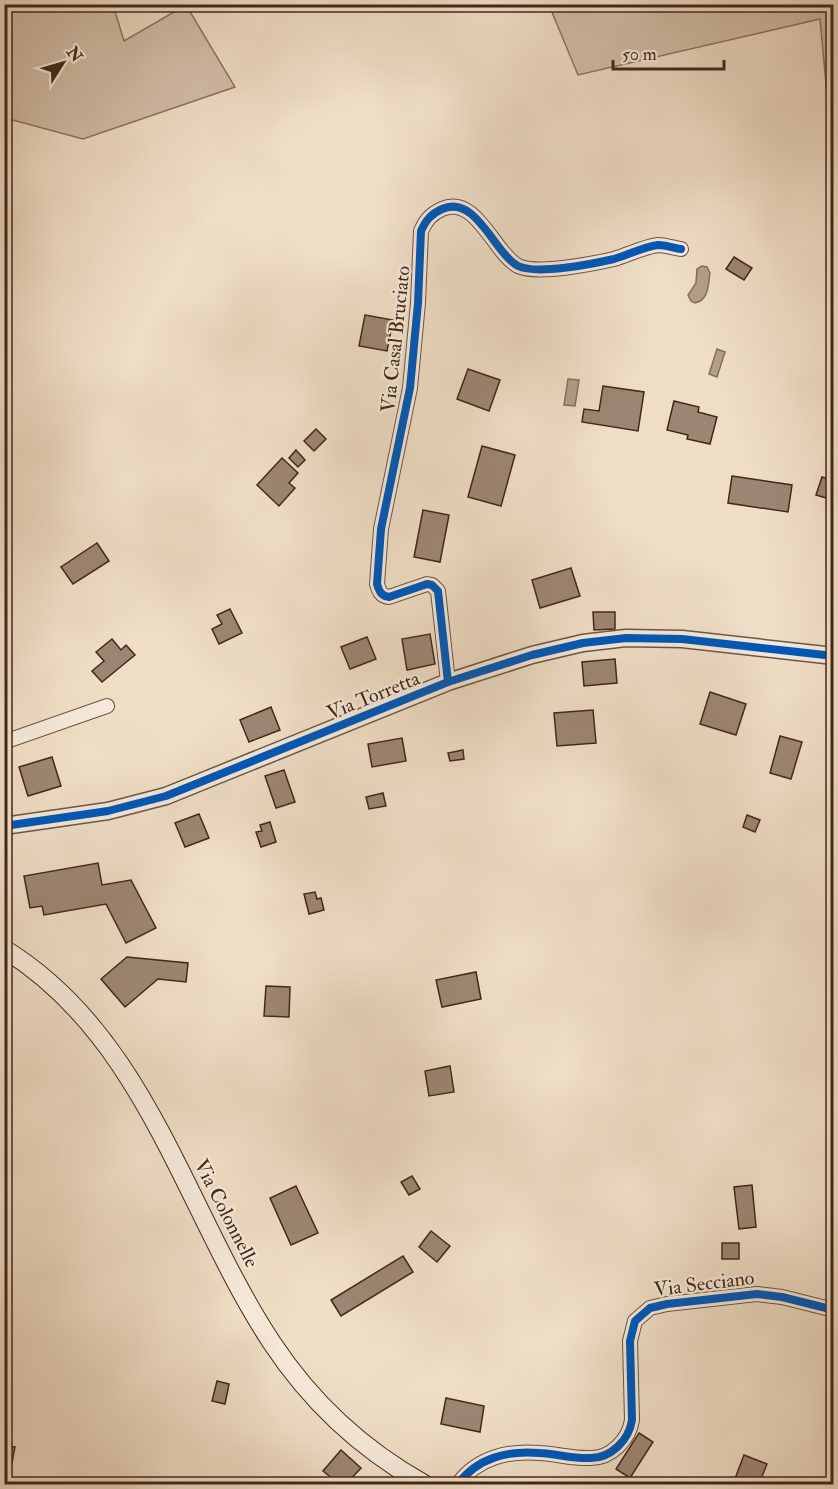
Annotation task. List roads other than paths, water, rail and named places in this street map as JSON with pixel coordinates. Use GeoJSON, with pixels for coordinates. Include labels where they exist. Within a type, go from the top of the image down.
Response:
{"type":"FeatureCollection","features":[{"type":"Feature","properties":{"kind":"main road","name":"Via Colonnelle"},"geometry":{"type":"LineString","coordinates":[[4,949],[35,969],[60,991],[93,1026],[120,1064],[160,1132],[240,1289],[288,1365],[319,1402],[349,1432],[384,1460],[424,1485]]}},
{"type":"Feature","properties":{"kind":"street","name":"Via Casal Bruciato"},"geometry":{"type":"LineString","coordinates":[[448,682],[438,591],[432,585],[427,584],[389,597],[380,592],[377,584],[381,529],[410,388],[418,303],[421,231],[425,220],[446,207],[454,206],[467,210],[517,265],[533,270],[554,269],[613,259],[660,245],[681,249]]}},
{"type":"Feature","properties":{"kind":"street","name":"Via Torretta"},"geometry":{"type":"LineString","coordinates":[[4,826],[108,811],[166,796],[448,682],[558,648],[626,638],[682,639],[834,656]]}},
{"type":"Feature","properties":{"kind":"street"},"geometry":{"type":"LineString","coordinates":[[4,741],[107,706]]}},
{"type":"Feature","properties":{"kind":"street","name":"Via Secciano"},"geometry":{"type":"LineString","coordinates":[[458,1485],[468,1472],[480,1463],[505,1454],[539,1452],[591,1458],[609,1454],[619,1445],[629,1431],[632,1420],[631,1334],[639,1317],[650,1308],[757,1294],[782,1297],[834,1310]]}}]}
